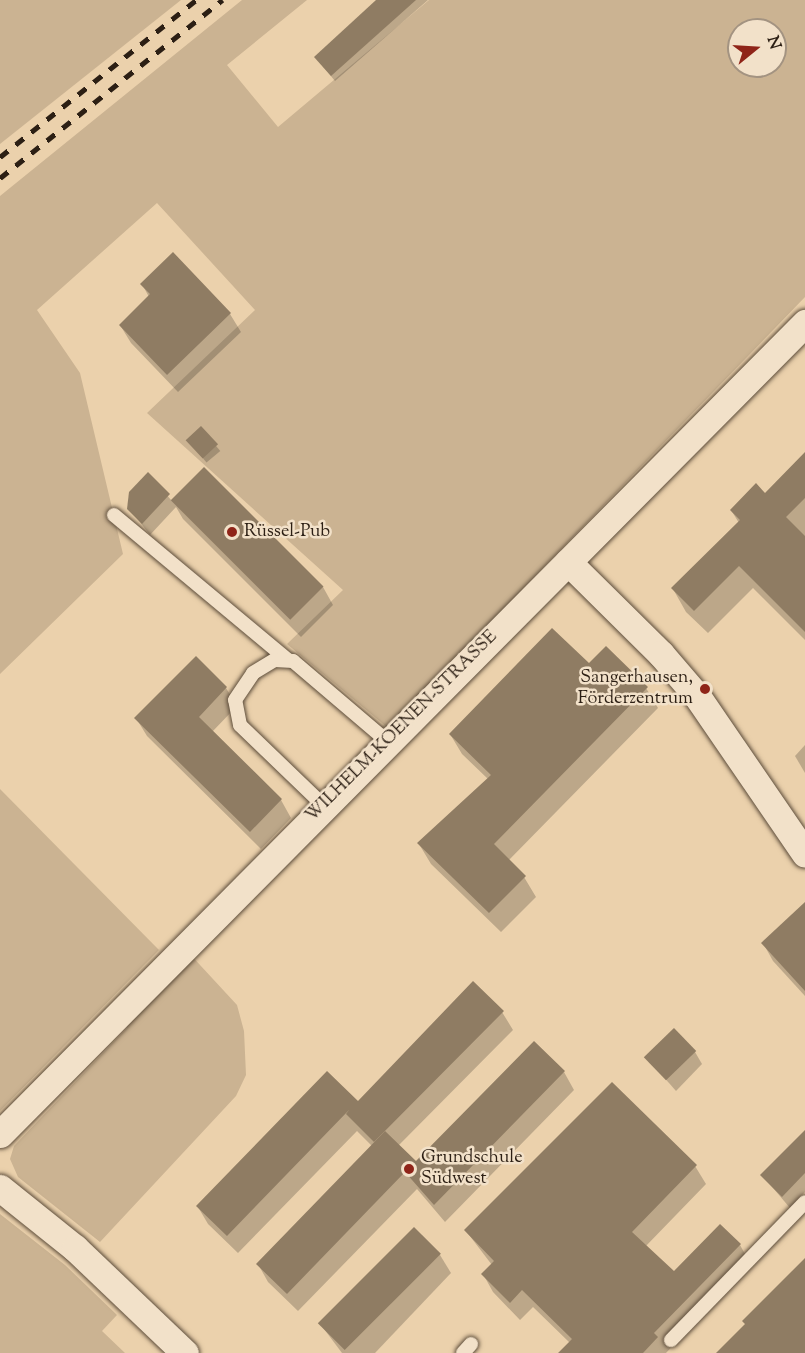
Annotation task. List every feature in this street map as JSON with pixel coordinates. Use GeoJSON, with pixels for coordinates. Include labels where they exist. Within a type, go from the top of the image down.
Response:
{"type":"FeatureCollection","features":[{"type":"Feature","properties":{"kind":"street","name":"WILHELM-KOENEN-STRASSE"},"geometry":{"type":"LineString","coordinates":[[0,1134],[387,741],[805,323]]}},
{"type":"Feature","properties":{"kind":"street"},"geometry":{"type":"LineString","coordinates":[[568,562],[662,654],[697,696],[805,854]]}},
{"type":"Feature","properties":{"kind":"street"},"geometry":{"type":"LineString","coordinates":[[0,1188],[92,1263],[185,1353]]}},
{"type":"Feature","properties":{"kind":"lane"},"geometry":{"type":"LineString","coordinates":[[114,515],[287,659],[306,670],[387,741]]}},
{"type":"Feature","properties":{"kind":"lane"},"geometry":{"type":"LineString","coordinates":[[287,659],[268,662],[253,673],[239,691],[235,713],[247,734],[323,806]]}},
{"type":"Feature","properties":{"kind":"lane"},"geometry":{"type":"LineString","coordinates":[[671,1340],[805,1202]]}},
{"type":"Feature","properties":{"kind":"shaded area"},"geometry":{"type":"Polygon","coordinates":[[[0,0],[181,0],[0,144],[0,0]]]}},
{"type":"Feature","properties":{"kind":"shaded area"},"geometry":{"type":"Polygon","coordinates":[[[242,0],[307,0],[227,65],[278,127],[429,0],[805,0],[805,297],[388,728],[287,644],[343,590],[147,413],[255,310],[157,203],[37,310],[80,373],[123,554],[0,674],[0,196],[242,0]]]}},
{"type":"Feature","properties":{"kind":"shaded area"},"geometry":{"type":"Polygon","coordinates":[[[0,789],[159,950],[0,1111],[0,789]]]}},
{"type":"Feature","properties":{"kind":"shaded area"},"geometry":{"type":"Polygon","coordinates":[[[188,952],[237,1005],[244,1031],[246,1075],[236,1096],[100,1242],[18,1177],[10,1159],[14,1146],[127,1028],[121,1021],[188,952]]]}},
{"type":"Feature","properties":{"kind":"shaded area"},"geometry":{"type":"Polygon","coordinates":[[[0,1214],[65,1265],[117,1315],[102,1331],[125,1353],[0,1353],[0,1214]]]}},
{"type":"Feature","properties":{"kind":"building"},"geometry":{"type":"Polygon","coordinates":[[[376,0],[416,0],[331,76],[314,57],[376,0]]]}},
{"type":"Feature","properties":{"kind":"building"},"geometry":{"type":"Polygon","coordinates":[[[173,252],[231,313],[167,375],[119,325],[150,294],[140,284],[173,252]]]}},
{"type":"Feature","properties":{"kind":"building"},"geometry":{"type":"Polygon","coordinates":[[[201,426],[218,444],[203,459],[186,440],[201,426]]]}},
{"type":"Feature","properties":{"kind":"building"},"geometry":{"type":"Polygon","coordinates":[[[805,452],[805,498],[786,517],[805,536],[805,632],[739,566],[694,611],[671,588],[740,520],[730,510],[756,483],[765,493],[805,452]]]}},
{"type":"Feature","properties":{"kind":"building"},"geometry":{"type":"Polygon","coordinates":[[[204,467],[324,587],[290,620],[171,500],[204,467]]]}},
{"type":"Feature","properties":{"kind":"building"},"geometry":{"type":"Polygon","coordinates":[[[148,472],[170,494],[142,524],[127,509],[129,492],[148,472]]]}},
{"type":"Feature","properties":{"kind":"building"},"geometry":{"type":"Polygon","coordinates":[[[552,628],[589,663],[606,646],[648,687],[494,844],[526,876],[489,913],[417,843],[491,775],[449,734],[552,628]]]}},
{"type":"Feature","properties":{"kind":"building"},"geometry":{"type":"Polygon","coordinates":[[[196,656],[227,687],[199,717],[282,799],[250,832],[134,718],[196,656]]]}},
{"type":"Feature","properties":{"kind":"building"},"geometry":{"type":"Polygon","coordinates":[[[805,902],[805,991],[761,943],[805,902]]]}},
{"type":"Feature","properties":{"kind":"building"},"geometry":{"type":"Polygon","coordinates":[[[473,981],[504,1011],[374,1142],[346,1114],[349,1110],[227,1236],[196,1206],[327,1071],[358,1101],[473,981]]]}},
{"type":"Feature","properties":{"kind":"building"},"geometry":{"type":"Polygon","coordinates":[[[674,1028],[696,1051],[666,1080],[644,1057],[674,1028]]]}},
{"type":"Feature","properties":{"kind":"building"},"geometry":{"type":"Polygon","coordinates":[[[534,1041],[565,1071],[434,1205],[405,1172],[287,1294],[256,1264],[385,1131],[416,1161],[534,1041]]]}},
{"type":"Feature","properties":{"kind":"building"},"geometry":{"type":"Polygon","coordinates":[[[612,1082],[697,1165],[632,1232],[674,1271],[720,1224],[741,1244],[654,1333],[658,1337],[643,1353],[558,1353],[572,1339],[522,1290],[510,1303],[481,1274],[494,1261],[464,1230],[612,1082]]]}},
{"type":"Feature","properties":{"kind":"building"},"geometry":{"type":"Polygon","coordinates":[[[805,1130],[805,1173],[782,1197],[760,1175],[805,1130]]]}},
{"type":"Feature","properties":{"kind":"building"},"geometry":{"type":"Polygon","coordinates":[[[414,1227],[441,1254],[345,1350],[318,1323],[414,1227]]]}},
{"type":"Feature","properties":{"kind":"building"},"geometry":{"type":"Polygon","coordinates":[[[805,1258],[805,1353],[716,1353],[745,1324],[742,1321],[805,1258]]]}},
{"type":"Feature","properties":{"kind":"railway"},"geometry":{"type":"LineString","coordinates":[[0,157],[196,0]]}},
{"type":"Feature","properties":{"kind":"railway"},"geometry":{"type":"LineString","coordinates":[[0,178],[222,0]]}},
{"type":"Feature","properties":{"kind":"place","name":"Rüssel-Pub"},"geometry":{"type":"Point","coordinates":[232,532]}},
{"type":"Feature","properties":{"kind":"place","name":"Sangerhausen, Förderzentrum"},"geometry":{"type":"Point","coordinates":[705,689]}},
{"type":"Feature","properties":{"kind":"place","name":"Grundschule Südwest"},"geometry":{"type":"Point","coordinates":[409,1169]}}]}
